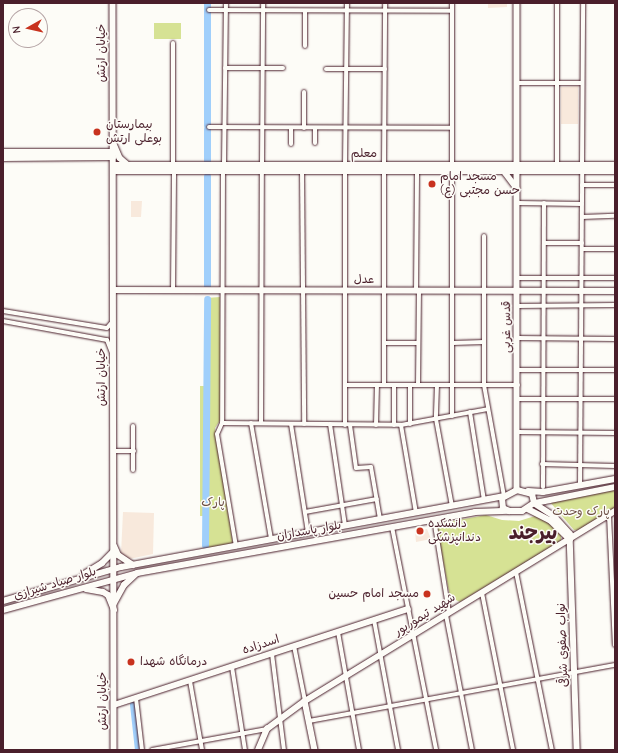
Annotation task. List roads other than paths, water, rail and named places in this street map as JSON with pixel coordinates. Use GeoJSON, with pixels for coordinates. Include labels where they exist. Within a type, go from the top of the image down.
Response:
{"type":"FeatureCollection","features":[{"type":"Feature","properties":{"kind":"main road"},"geometry":{"type":"LineString","coordinates":[[517,490],[543,492],[615,479]]}},
{"type":"Feature","properties":{"kind":"main road"},"geometry":{"type":"LineString","coordinates":[[528,509],[534,503],[615,486]]}},
{"type":"Feature","properties":{"kind":"main road","name":"بلوار پاسداران"},"geometry":{"type":"LineString","coordinates":[[114,569],[485,500],[504,496],[517,490]]}},
{"type":"Feature","properties":{"kind":"main road"},"geometry":{"type":"LineString","coordinates":[[526,491],[535,496],[534,503]]}},
{"type":"Feature","properties":{"kind":"main road"},"geometry":{"type":"LineString","coordinates":[[504,496],[501,505],[509,512]]}},
{"type":"Feature","properties":{"kind":"main road"},"geometry":{"type":"LineString","coordinates":[[485,500],[493,504],[488,511]]}},
{"type":"Feature","properties":{"kind":"main road","name":"بلوار پاسداران"},"geometry":{"type":"LineString","coordinates":[[114,578],[434,519],[488,511],[509,512],[528,509]]}},
{"type":"Feature","properties":{"kind":"main road"},"geometry":{"type":"LineString","coordinates":[[69,582],[94,569],[114,548],[118,555],[133,565]]}},
{"type":"Feature","properties":{"kind":"main road","name":"بلوار صیاد شیرازی"},"geometry":{"type":"LineString","coordinates":[[3,601],[114,569]]}},
{"type":"Feature","properties":{"kind":"main road"},"geometry":{"type":"LineString","coordinates":[[114,603],[124,585],[137,573]]}},
{"type":"Feature","properties":{"kind":"main road","name":"بلوار صیاد شیرازی"},"geometry":{"type":"LineString","coordinates":[[3,610],[114,578]]}},
{"type":"Feature","properties":{"kind":"main road"},"geometry":{"type":"LineString","coordinates":[[80,589],[103,592],[108,595],[114,610]]}},
{"type":"Feature","properties":{"kind":"street","name":"خیابان ارتش"},"geometry":{"type":"LineString","coordinates":[[112,3],[114,750]]}},
{"type":"Feature","properties":{"kind":"street"},"geometry":{"type":"LineString","coordinates":[[226,3],[223,232],[224,359],[222,423],[217,434],[236,546]]}},
{"type":"Feature","properties":{"kind":"street"},"geometry":{"type":"LineString","coordinates":[[261,424],[260,291],[263,3]]}},
{"type":"Feature","properties":{"kind":"street"},"geometry":{"type":"LineString","coordinates":[[347,3],[345,385],[348,425],[357,468],[371,466],[380,520]]}},
{"type":"Feature","properties":{"kind":"street"},"geometry":{"type":"LineString","coordinates":[[384,385],[385,3]]}},
{"type":"Feature","properties":{"kind":"street"},"geometry":{"type":"LineString","coordinates":[[452,3],[452,416]]}},
{"type":"Feature","properties":{"kind":"street","name":"قدس غربی"},"geometry":{"type":"LineString","coordinates":[[517,3],[517,490]]}},
{"type":"Feature","properties":{"kind":"street"},"geometry":{"type":"LineString","coordinates":[[557,3],[557,165]]}},
{"type":"Feature","properties":{"kind":"street"},"geometry":{"type":"LineString","coordinates":[[580,485],[583,3]]}},
{"type":"Feature","properties":{"kind":"street"},"geometry":{"type":"LineString","coordinates":[[209,10],[452,11]]}},
{"type":"Feature","properties":{"kind":"street"},"geometry":{"type":"LineString","coordinates":[[305,11],[305,46]]}},
{"type":"Feature","properties":{"kind":"street"},"geometry":{"type":"LineString","coordinates":[[173,43],[173,290]]}},
{"type":"Feature","properties":{"kind":"street"},"geometry":{"type":"LineString","coordinates":[[225,68],[283,68]]}},
{"type":"Feature","properties":{"kind":"street"},"geometry":{"type":"LineString","coordinates":[[326,69],[385,69]]}},
{"type":"Feature","properties":{"kind":"street"},"geometry":{"type":"LineString","coordinates":[[518,83],[582,83]]}},
{"type":"Feature","properties":{"kind":"street"},"geometry":{"type":"LineString","coordinates":[[304,92],[304,128]]}},
{"type":"Feature","properties":{"kind":"street"},"geometry":{"type":"LineString","coordinates":[[209,127],[452,128]]}},
{"type":"Feature","properties":{"kind":"street"},"geometry":{"type":"LineString","coordinates":[[291,128],[291,144]]}},
{"type":"Feature","properties":{"kind":"street"},"geometry":{"type":"LineString","coordinates":[[315,128],[315,143]]}},
{"type":"Feature","properties":{"kind":"street"},"geometry":{"type":"LineString","coordinates":[[113,140],[120,158],[128,165]]}},
{"type":"Feature","properties":{"kind":"street"},"geometry":{"type":"LineString","coordinates":[[3,152],[113,154]]}},
{"type":"Feature","properties":{"kind":"street"},"geometry":{"type":"LineString","coordinates":[[3,158],[113,154]]}},
{"type":"Feature","properties":{"kind":"street","name":"معلم"},"geometry":{"type":"LineString","coordinates":[[113,168],[128,165],[173,168]]}},
{"type":"Feature","properties":{"kind":"street","name":"معلم"},"geometry":{"type":"LineString","coordinates":[[384,168],[417,171],[452,168],[504,171],[518,168],[557,165],[615,171]]}},
{"type":"Feature","properties":{"kind":"street","name":"معلم"},"geometry":{"type":"LineString","coordinates":[[113,168],[582,168],[615,165]]}},
{"type":"Feature","properties":{"kind":"street","name":"معلم"},"geometry":{"type":"LineString","coordinates":[[262,168],[302,171],[345,168]]}},
{"type":"Feature","properties":{"kind":"street"},"geometry":{"type":"LineString","coordinates":[[302,171],[304,424]]}},
{"type":"Feature","properties":{"kind":"street"},"geometry":{"type":"LineString","coordinates":[[417,171],[416,232],[418,385]]}},
{"type":"Feature","properties":{"kind":"street"},"geometry":{"type":"LineString","coordinates":[[504,171],[518,189]]}},
{"type":"Feature","properties":{"kind":"street"},"geometry":{"type":"LineString","coordinates":[[582,185],[615,185]]}},
{"type":"Feature","properties":{"kind":"street"},"geometry":{"type":"LineString","coordinates":[[518,203],[582,204]]}},
{"type":"Feature","properties":{"kind":"street"},"geometry":{"type":"LineString","coordinates":[[543,487],[544,203]]}},
{"type":"Feature","properties":{"kind":"street"},"geometry":{"type":"LineString","coordinates":[[582,217],[615,216]]}},
{"type":"Feature","properties":{"kind":"street"},"geometry":{"type":"LineString","coordinates":[[484,236],[484,385],[495,454],[504,496]]}},
{"type":"Feature","properties":{"kind":"street"},"geometry":{"type":"LineString","coordinates":[[544,243],[582,243]]}},
{"type":"Feature","properties":{"kind":"street"},"geometry":{"type":"LineString","coordinates":[[582,249],[615,249]]}},
{"type":"Feature","properties":{"kind":"street"},"geometry":{"type":"LineString","coordinates":[[518,278],[615,278]]}},
{"type":"Feature","properties":{"kind":"street","name":"عدل"},"geometry":{"type":"LineString","coordinates":[[113,290],[615,291]]}},
{"type":"Feature","properties":{"kind":"street"},"geometry":{"type":"LineString","coordinates":[[518,306],[615,305]]}},
{"type":"Feature","properties":{"kind":"street"},"geometry":{"type":"LineString","coordinates":[[3,310],[107,328],[113,321]]}},
{"type":"Feature","properties":{"kind":"street"},"geometry":{"type":"LineString","coordinates":[[3,321],[107,340],[113,355]]}},
{"type":"Feature","properties":{"kind":"street"},"geometry":{"type":"LineString","coordinates":[[518,338],[615,339]]}},
{"type":"Feature","properties":{"kind":"street"},"geometry":{"type":"LineString","coordinates":[[453,342],[484,342]]}},
{"type":"Feature","properties":{"kind":"street"},"geometry":{"type":"LineString","coordinates":[[384,343],[418,343]]}},
{"type":"Feature","properties":{"kind":"street"},"geometry":{"type":"LineString","coordinates":[[518,370],[615,370]]}},
{"type":"Feature","properties":{"kind":"street"},"geometry":{"type":"LineString","coordinates":[[345,385],[518,385]]}},
{"type":"Feature","properties":{"kind":"street"},"geometry":{"type":"LineString","coordinates":[[376,425],[377,385]]}},
{"type":"Feature","properties":{"kind":"street"},"geometry":{"type":"LineString","coordinates":[[394,385],[394,425]]}},
{"type":"Feature","properties":{"kind":"street"},"geometry":{"type":"LineString","coordinates":[[410,385],[410,424]]}},
{"type":"Feature","properties":{"kind":"street"},"geometry":{"type":"LineString","coordinates":[[437,385],[436,419],[452,506]]}},
{"type":"Feature","properties":{"kind":"street"},"geometry":{"type":"LineString","coordinates":[[518,399],[615,399]]}},
{"type":"Feature","properties":{"kind":"street"},"geometry":{"type":"LineString","coordinates":[[222,423],[401,426],[488,409]]}},
{"type":"Feature","properties":{"kind":"street"},"geometry":{"type":"LineString","coordinates":[[470,412],[485,500]]}},
{"type":"Feature","properties":{"kind":"street"},"geometry":{"type":"LineString","coordinates":[[251,423],[271,540]]}},
{"type":"Feature","properties":{"kind":"street"},"geometry":{"type":"LineString","coordinates":[[291,424],[308,533]]}},
{"type":"Feature","properties":{"kind":"street"},"geometry":{"type":"LineString","coordinates":[[330,424],[345,526]]}},
{"type":"Feature","properties":{"kind":"street"},"geometry":{"type":"LineString","coordinates":[[133,470],[134,426]]}},
{"type":"Feature","properties":{"kind":"street"},"geometry":{"type":"LineString","coordinates":[[401,426],[416,513]]}},
{"type":"Feature","properties":{"kind":"street"},"geometry":{"type":"LineString","coordinates":[[518,432],[615,433]]}},
{"type":"Feature","properties":{"kind":"street"},"geometry":{"type":"LineString","coordinates":[[113,451],[134,451]]}},
{"type":"Feature","properties":{"kind":"street"},"geometry":{"type":"LineString","coordinates":[[542,464],[615,466]]}},
{"type":"Feature","properties":{"kind":"street"},"geometry":{"type":"LineString","coordinates":[[305,512],[377,499]]}},
{"type":"Feature","properties":{"kind":"street"},"geometry":{"type":"LineString","coordinates":[[534,503],[563,524],[569,532],[570,539]]}},
{"type":"Feature","properties":{"kind":"street"},"geometry":{"type":"LineString","coordinates":[[528,509],[550,520],[570,539]]}},
{"type":"Feature","properties":{"kind":"street","name":"شهید تیمورپور"},"geometry":{"type":"LineString","coordinates":[[258,750],[267,729],[279,719],[380,655],[615,511]]}},
{"type":"Feature","properties":{"kind":"street"},"geometry":{"type":"LineString","coordinates":[[609,515],[615,645]]}},
{"type":"Feature","properties":{"kind":"street"},"geometry":{"type":"LineString","coordinates":[[434,519],[454,658],[472,750]]}},
{"type":"Feature","properties":{"kind":"street"},"geometry":{"type":"LineString","coordinates":[[392,527],[436,750]]}},
{"type":"Feature","properties":{"kind":"street","name":"نواب صفوی شرقی"},"geometry":{"type":"LineString","coordinates":[[570,539],[577,750]]}},
{"type":"Feature","properties":{"kind":"street"},"geometry":{"type":"LineString","coordinates":[[516,572],[552,750]]}},
{"type":"Feature","properties":{"kind":"street"},"geometry":{"type":"LineString","coordinates":[[482,593],[513,750]]}},
{"type":"Feature","properties":{"kind":"street","name":"اسدزاده"},"geometry":{"type":"LineString","coordinates":[[114,705],[408,609]]}},
{"type":"Feature","properties":{"kind":"street"},"geometry":{"type":"LineString","coordinates":[[374,620],[398,750]]}},
{"type":"Feature","properties":{"kind":"street"},"geometry":{"type":"LineString","coordinates":[[338,632],[359,750]]}},
{"type":"Feature","properties":{"kind":"street"},"geometry":{"type":"LineString","coordinates":[[294,646],[315,750]]}},
{"type":"Feature","properties":{"kind":"street"},"geometry":{"type":"LineString","coordinates":[[272,654],[275,689],[284,750]]}},
{"type":"Feature","properties":{"kind":"street"},"geometry":{"type":"LineString","coordinates":[[309,721],[615,665]]}},
{"type":"Feature","properties":{"kind":"street"},"geometry":{"type":"LineString","coordinates":[[232,667],[245,750]]}},
{"type":"Feature","properties":{"kind":"street"},"geometry":{"type":"LineString","coordinates":[[190,680],[202,750]]}},
{"type":"Feature","properties":{"kind":"street"},"geometry":{"type":"LineString","coordinates":[[136,698],[142,750]]}},
{"type":"Feature","properties":{"kind":"street"},"geometry":{"type":"LineString","coordinates":[[152,750],[267,729]]}},
{"type":"Feature","properties":{"kind":"waterway"},"geometry":{"type":"LineString","coordinates":[[207,3],[207,125]]}},
{"type":"Feature","properties":{"kind":"waterway"},"geometry":{"type":"LineString","coordinates":[[207,129],[207,162]]}},
{"type":"Feature","properties":{"kind":"waterway"},"geometry":{"type":"LineString","coordinates":[[207,176],[207,289]]}},
{"type":"Feature","properties":{"kind":"waterway"},"geometry":{"type":"LineString","coordinates":[[205,545],[207,299]]}},
{"type":"Feature","properties":{"kind":"waterway"},"geometry":{"type":"LineString","coordinates":[[133,704],[138,750]]}},
{"type":"Feature","properties":{"kind":"place","name":"بیمارستان بوعلی ارتش"},"geometry":{"type":"Point","coordinates":[97,132]}},
{"type":"Feature","properties":{"kind":"place","name":"مسجد امام حسن مجتبی (ع)"},"geometry":{"type":"Point","coordinates":[432,184]}},
{"type":"Feature","properties":{"kind":"place","name":"دانشکده دندانپزشکی"},"geometry":{"type":"Point","coordinates":[420,531]}},
{"type":"Feature","properties":{"kind":"place","name":"مسجد امام حسین"},"geometry":{"type":"Point","coordinates":[427,594]}},
{"type":"Feature","properties":{"kind":"place","name":"درمانگاه شهدا"},"geometry":{"type":"Point","coordinates":[131,662]}},
{"type":"Feature","properties":{"kind":"district","name":"بیرجند"},"geometry":{"type":"Point","coordinates":[533,532]}},
{"type":"Feature","properties":{"kind":"park label","name":"پارک"},"geometry":{"type":"Point","coordinates":[213,503]}},
{"type":"Feature","properties":{"kind":"park label","name":"پارک وحدت"},"geometry":{"type":"Point","coordinates":[581,512]}}]}
